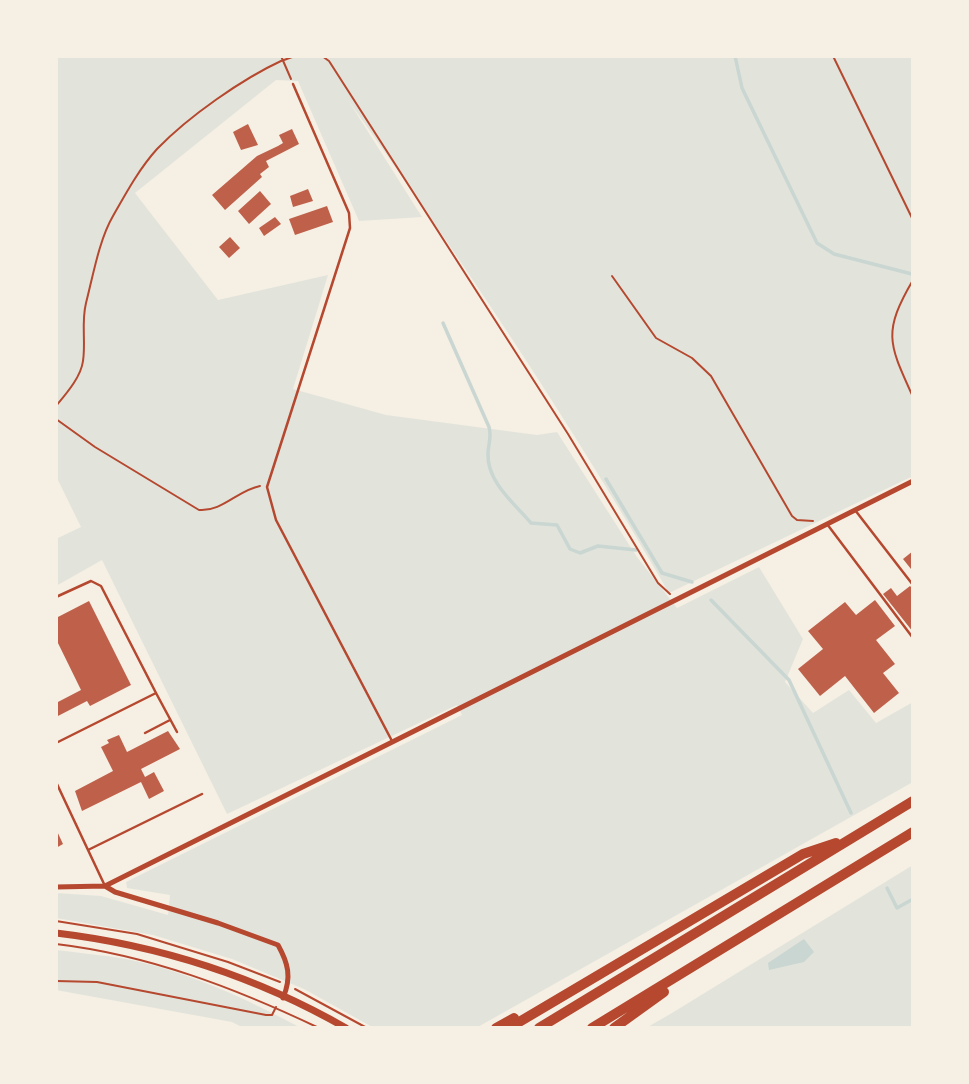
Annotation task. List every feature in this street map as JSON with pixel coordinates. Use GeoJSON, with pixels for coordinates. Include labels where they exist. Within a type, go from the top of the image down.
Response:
{"type":"FeatureCollection","features":[{"type":"Feature","properties":{"kind":"highway"},"geometry":{"type":"LineString","coordinates":[[539,1028],[913,801]]}},
{"type":"Feature","properties":{"kind":"highway"},"geometry":{"type":"LineString","coordinates":[[592,1028],[913,832]]}},
{"type":"Feature","properties":{"kind":"highway"},"geometry":{"type":"LineString","coordinates":[[509,1028],[803,854],[854,837]]}},
{"type":"Feature","properties":{"kind":"highway"},"geometry":{"type":"LineString","coordinates":[[614,1028],[706,960]]}},
{"type":"Feature","properties":{"kind":"highway"},"geometry":{"type":"LineString","coordinates":[[496,1028],[580,985]]}},
{"type":"Feature","properties":{"kind":"main road"},"geometry":{"type":"LineString","coordinates":[[56,933],[143,947],[227,972],[346,1028]]}},
{"type":"Feature","properties":{"kind":"street"},"geometry":{"type":"LineString","coordinates":[[56,887],[105,886],[913,481]]}},
{"type":"Feature","properties":{"kind":"street"},"geometry":{"type":"LineString","coordinates":[[105,886],[115,892],[278,944],[288,964],[288,986],[283,998]]}},
{"type":"Feature","properties":{"kind":"lane"},"geometry":{"type":"LineString","coordinates":[[293,84],[349,213],[350,229],[267,487],[276,520],[393,741]]}},
{"type":"Feature","properties":{"kind":"lane"},"geometry":{"type":"LineString","coordinates":[[855,510],[913,584]]}},
{"type":"Feature","properties":{"kind":"lane"},"geometry":{"type":"LineString","coordinates":[[827,524],[913,638]]}},
{"type":"Feature","properties":{"kind":"lane"},"geometry":{"type":"LineString","coordinates":[[56,597],[90,581],[102,586],[177,732]]}},
{"type":"Feature","properties":{"kind":"lane"},"geometry":{"type":"LineString","coordinates":[[56,743],[156,692]]}},
{"type":"Feature","properties":{"kind":"lane"},"geometry":{"type":"LineString","coordinates":[[145,733],[170,720]]}},
{"type":"Feature","properties":{"kind":"lane"},"geometry":{"type":"LineString","coordinates":[[56,782],[105,886]]}},
{"type":"Feature","properties":{"kind":"lane"},"geometry":{"type":"LineString","coordinates":[[88,850],[202,794]]}},
{"type":"Feature","properties":{"kind":"path"},"geometry":{"type":"LineString","coordinates":[[56,406],[81,369],[82,319],[112,217],[126,198],[130,187],[157,149],[212,104],[282,57],[295,56]]}},
{"type":"Feature","properties":{"kind":"path"},"geometry":{"type":"LineString","coordinates":[[322,56],[329,61],[568,434],[658,583],[664,591],[675,595]]}},
{"type":"Feature","properties":{"kind":"path"},"geometry":{"type":"LineString","coordinates":[[833,56],[913,220]]}},
{"type":"Feature","properties":{"kind":"path"},"geometry":{"type":"LineString","coordinates":[[282,57],[293,84]]}},
{"type":"Feature","properties":{"kind":"path"},"geometry":{"type":"LineString","coordinates":[[612,276],[656,338],[692,358],[711,376],[792,516],[803,522],[827,524]]}},
{"type":"Feature","properties":{"kind":"path"},"geometry":{"type":"LineString","coordinates":[[913,280],[898,306],[891,332],[901,373],[913,397]]}},
{"type":"Feature","properties":{"kind":"path"},"geometry":{"type":"LineString","coordinates":[[56,419],[95,447],[199,510],[216,508],[253,487],[267,487]]}},
{"type":"Feature","properties":{"kind":"path"},"geometry":{"type":"LineString","coordinates":[[56,944],[159,963],[277,1007],[319,1028]]}},
{"type":"Feature","properties":{"kind":"path"},"geometry":{"type":"LineString","coordinates":[[56,981],[108,984],[266,1015],[272,1015],[277,1007]]}},
{"type":"Feature","properties":{"kind":"path"},"geometry":{"type":"LineString","coordinates":[[288,986],[368,1028]]}},
{"type":"Feature","properties":{"kind":"shaded area"},"geometry":{"type":"Polygon","coordinates":[[[56,56],[913,56],[913,476],[669,593],[594,467],[514,343],[348,100],[422,217],[359,221],[298,81],[276,80],[135,193],[218,300],[328,275],[293,389],[386,415],[537,435],[557,432],[637,557],[677,608],[759,567],[803,639],[785,682],[813,713],[849,690],[876,723],[913,702],[913,782],[476,1028],[374,1028],[304,989],[232,959],[153,935],[56,918],[56,893],[101,896],[168,915],[170,895],[127,888],[126,882],[462,715],[457,705],[227,814],[102,560],[56,586],[56,539],[81,527],[56,476],[56,56]]]}},
{"type":"Feature","properties":{"kind":"shaded area"},"geometry":{"type":"Polygon","coordinates":[[[913,865],[913,1028],[646,1028],[672,1013],[913,865]]]}},
{"type":"Feature","properties":{"kind":"shaded area"},"geometry":{"type":"Polygon","coordinates":[[[804,939],[814,952],[804,962],[769,970],[768,963],[804,939]]]}},
{"type":"Feature","properties":{"kind":"shaded area"},"geometry":{"type":"Polygon","coordinates":[[[56,950],[126,959],[194,978],[301,1028],[244,1028],[232,1022],[56,990],[56,950]]]}},
{"type":"Feature","properties":{"kind":"building"},"geometry":{"type":"Polygon","coordinates":[[[248,124],[258,145],[241,150],[233,132],[248,124]]]}},
{"type":"Feature","properties":{"kind":"building"},"geometry":{"type":"Polygon","coordinates":[[[292,129],[299,144],[266,161],[269,167],[260,174],[262,177],[225,210],[212,195],[257,156],[283,143],[279,135],[292,129]]]}},
{"type":"Feature","properties":{"kind":"building"},"geometry":{"type":"Polygon","coordinates":[[[308,189],[313,201],[293,207],[290,196],[308,189]]]}},
{"type":"Feature","properties":{"kind":"building"},"geometry":{"type":"Polygon","coordinates":[[[260,191],[271,204],[249,224],[238,211],[260,191]]]}},
{"type":"Feature","properties":{"kind":"building"},"geometry":{"type":"Polygon","coordinates":[[[327,206],[333,222],[295,235],[289,219],[327,206]]]}},
{"type":"Feature","properties":{"kind":"building"},"geometry":{"type":"Polygon","coordinates":[[[275,217],[281,224],[264,236],[259,228],[275,217]]]}},
{"type":"Feature","properties":{"kind":"building"},"geometry":{"type":"Polygon","coordinates":[[[230,237],[240,248],[229,258],[219,247],[230,237]]]}},
{"type":"Feature","properties":{"kind":"building"},"geometry":{"type":"Polygon","coordinates":[[[913,551],[913,567],[911,569],[903,559],[913,551]]]}},
{"type":"Feature","properties":{"kind":"building"},"geometry":{"type":"Polygon","coordinates":[[[910,586],[913,589],[913,632],[883,594],[891,588],[897,596],[910,586]]]}},
{"type":"Feature","properties":{"kind":"building"},"geometry":{"type":"Polygon","coordinates":[[[875,600],[895,626],[876,640],[895,664],[883,673],[899,693],[874,713],[845,676],[820,696],[798,669],[823,649],[808,631],[845,602],[856,615],[875,600]]]}},
{"type":"Feature","properties":{"kind":"building"},"geometry":{"type":"Polygon","coordinates":[[[89,601],[131,685],[90,706],[87,701],[56,717],[56,703],[81,690],[56,639],[56,618],[89,601]]]}},
{"type":"Feature","properties":{"kind":"building"},"geometry":{"type":"Polygon","coordinates":[[[168,731],[180,749],[141,769],[145,777],[154,772],[164,791],[149,799],[141,782],[82,811],[75,791],[113,771],[101,747],[109,743],[107,740],[119,735],[127,752],[168,731]]]}},
{"type":"Feature","properties":{"kind":"building"},"geometry":{"type":"Polygon","coordinates":[[[56,829],[63,844],[56,848],[56,829]]]}},
{"type":"Feature","properties":{"kind":"waterway"},"geometry":{"type":"LineString","coordinates":[[735,56],[742,88],[817,243],[834,254],[912,274]]}},
{"type":"Feature","properties":{"kind":"waterway"},"geometry":{"type":"LineString","coordinates":[[443,323],[489,427],[488,454],[492,474],[510,500],[531,523],[557,525],[570,549],[580,553],[598,546],[636,550]]}},
{"type":"Feature","properties":{"kind":"waterway"},"geometry":{"type":"LineString","coordinates":[[606,479],[662,573],[692,582]]}},
{"type":"Feature","properties":{"kind":"waterway"},"geometry":{"type":"LineString","coordinates":[[711,600],[789,680],[851,813]]}},
{"type":"Feature","properties":{"kind":"waterway"},"geometry":{"type":"LineString","coordinates":[[887,888],[897,908],[913,899]]}}]}
